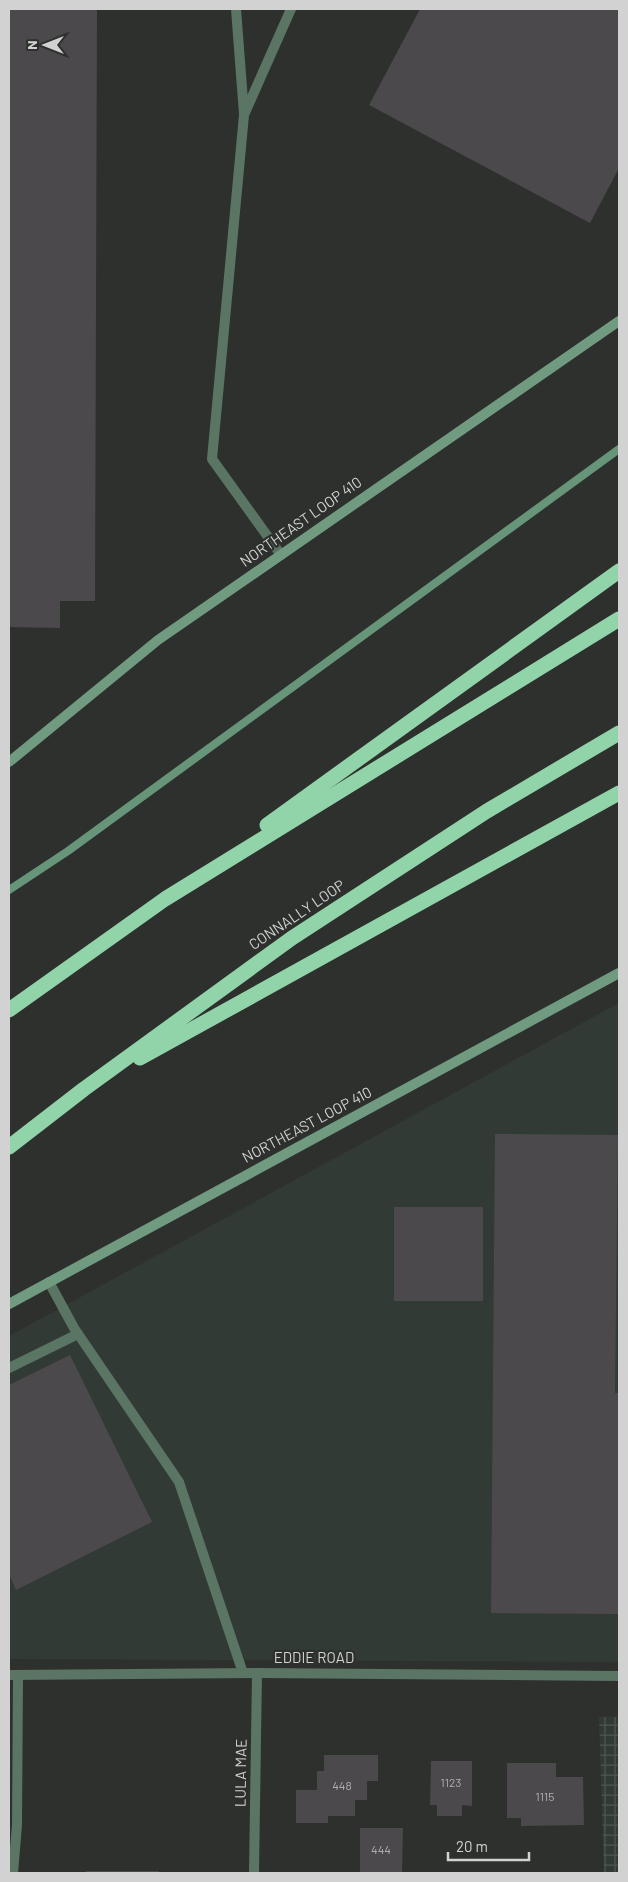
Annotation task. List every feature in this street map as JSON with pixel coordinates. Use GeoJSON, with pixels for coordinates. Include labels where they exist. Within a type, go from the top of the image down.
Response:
{"type":"FeatureCollection","features":[{"type":"Feature","properties":{"kind":"highway"},"geometry":{"type":"LineString","coordinates":[[9,1010],[619,571]]}},
{"type":"Feature","properties":{"kind":"highway"},"geometry":{"type":"LineString","coordinates":[[164,899],[619,619]]}},
{"type":"Feature","properties":{"kind":"highway","name":"CONNALLY LOOP"},"geometry":{"type":"LineString","coordinates":[[9,1147],[84,1089],[292,938],[487,811],[619,733]]}},
{"type":"Feature","properties":{"kind":"highway"},"geometry":{"type":"LineString","coordinates":[[84,1089],[619,793]]}},
{"type":"Feature","properties":{"kind":"main road","name":"NORTHEAST LOOP 410"},"geometry":{"type":"LineString","coordinates":[[9,762],[158,640],[619,321]]}},
{"type":"Feature","properties":{"kind":"main road","name":"NORTHEAST LOOP 410"},"geometry":{"type":"LineString","coordinates":[[9,1304],[619,973]]}},
{"type":"Feature","properties":{"kind":"street"},"geometry":{"type":"LineString","coordinates":[[236,9],[244,114],[212,459],[281,554]]}},
{"type":"Feature","properties":{"kind":"street"},"geometry":{"type":"LineString","coordinates":[[244,114],[291,9]]}},
{"type":"Feature","properties":{"kind":"street"},"geometry":{"type":"LineString","coordinates":[[49,1282],[78,1334],[179,1482],[243,1673]]}},
{"type":"Feature","properties":{"kind":"street"},"geometry":{"type":"LineString","coordinates":[[9,1368],[78,1334]]}},
{"type":"Feature","properties":{"kind":"street","name":"EDDIE ROAD"},"geometry":{"type":"LineString","coordinates":[[13,1674],[258,1673],[619,1676]]}},
{"type":"Feature","properties":{"kind":"street","name":"LULA MAE"},"geometry":{"type":"LineString","coordinates":[[254,1873],[258,1673]]}},
{"type":"Feature","properties":{"kind":"street"},"geometry":{"type":"LineString","coordinates":[[13,1674],[17,1825],[14,1873]]}},
{"type":"Feature","properties":{"kind":"shaded area"},"geometry":{"type":"Polygon","coordinates":[[[619,1003],[619,1662],[9,1659],[9,1336],[619,1003]]]}},
{"type":"Feature","properties":{"kind":"shaded area"},"geometry":{"type":"Polygon","coordinates":[[[599,1717],[619,1717],[619,1873],[604,1873],[599,1717]]]}},
{"type":"Feature","properties":{"kind":"building"},"geometry":{"type":"Polygon","coordinates":[[[9,9],[97,9],[95,601],[60,601],[60,628],[9,627],[9,9]]]}},
{"type":"Feature","properties":{"kind":"building"},"geometry":{"type":"Polygon","coordinates":[[[420,9],[619,9],[619,168],[590,223],[369,105],[420,9]]]}},
{"type":"Feature","properties":{"kind":"building"},"geometry":{"type":"Polygon","coordinates":[[[495,1134],[618,1135],[615,1393],[619,1393],[619,1614],[491,1613],[495,1134]]]}},
{"type":"Feature","properties":{"kind":"building"},"geometry":{"type":"Polygon","coordinates":[[[394,1207],[483,1207],[483,1301],[394,1301],[394,1207]]]}},
{"type":"Feature","properties":{"kind":"building"},"geometry":{"type":"Polygon","coordinates":[[[70,1355],[152,1522],[16,1590],[9,1574],[9,1385],[70,1355]]]}},
{"type":"Feature","properties":{"kind":"building"},"geometry":{"type":"Polygon","coordinates":[[[324,1755],[378,1755],[378,1781],[367,1781],[367,1800],[355,1800],[355,1816],[328,1816],[328,1823],[296,1823],[296,1790],[317,1790],[317,1771],[324,1771],[324,1755]]]}},
{"type":"Feature","properties":{"kind":"building"},"geometry":{"type":"Polygon","coordinates":[[[431,1761],[472,1761],[472,1806],[462,1805],[462,1816],[437,1816],[437,1805],[430,1805],[431,1761]]]}},
{"type":"Feature","properties":{"kind":"building"},"geometry":{"type":"Polygon","coordinates":[[[507,1763],[556,1763],[556,1777],[583,1777],[584,1825],[521,1826],[521,1818],[507,1818],[507,1763]]]}},
{"type":"Feature","properties":{"kind":"building"},"geometry":{"type":"Polygon","coordinates":[[[360,1828],[403,1828],[402,1873],[360,1873],[360,1828]]]}},
{"type":"Feature","properties":{"kind":"building"},"geometry":{"type":"Polygon","coordinates":[[[86,1871],[159,1871],[159,1873],[86,1873],[86,1871]]]}},
{"type":"Feature","properties":{"kind":"waterway"},"geometry":{"type":"LineString","coordinates":[[9,890],[68,851],[619,449]]}}]}
